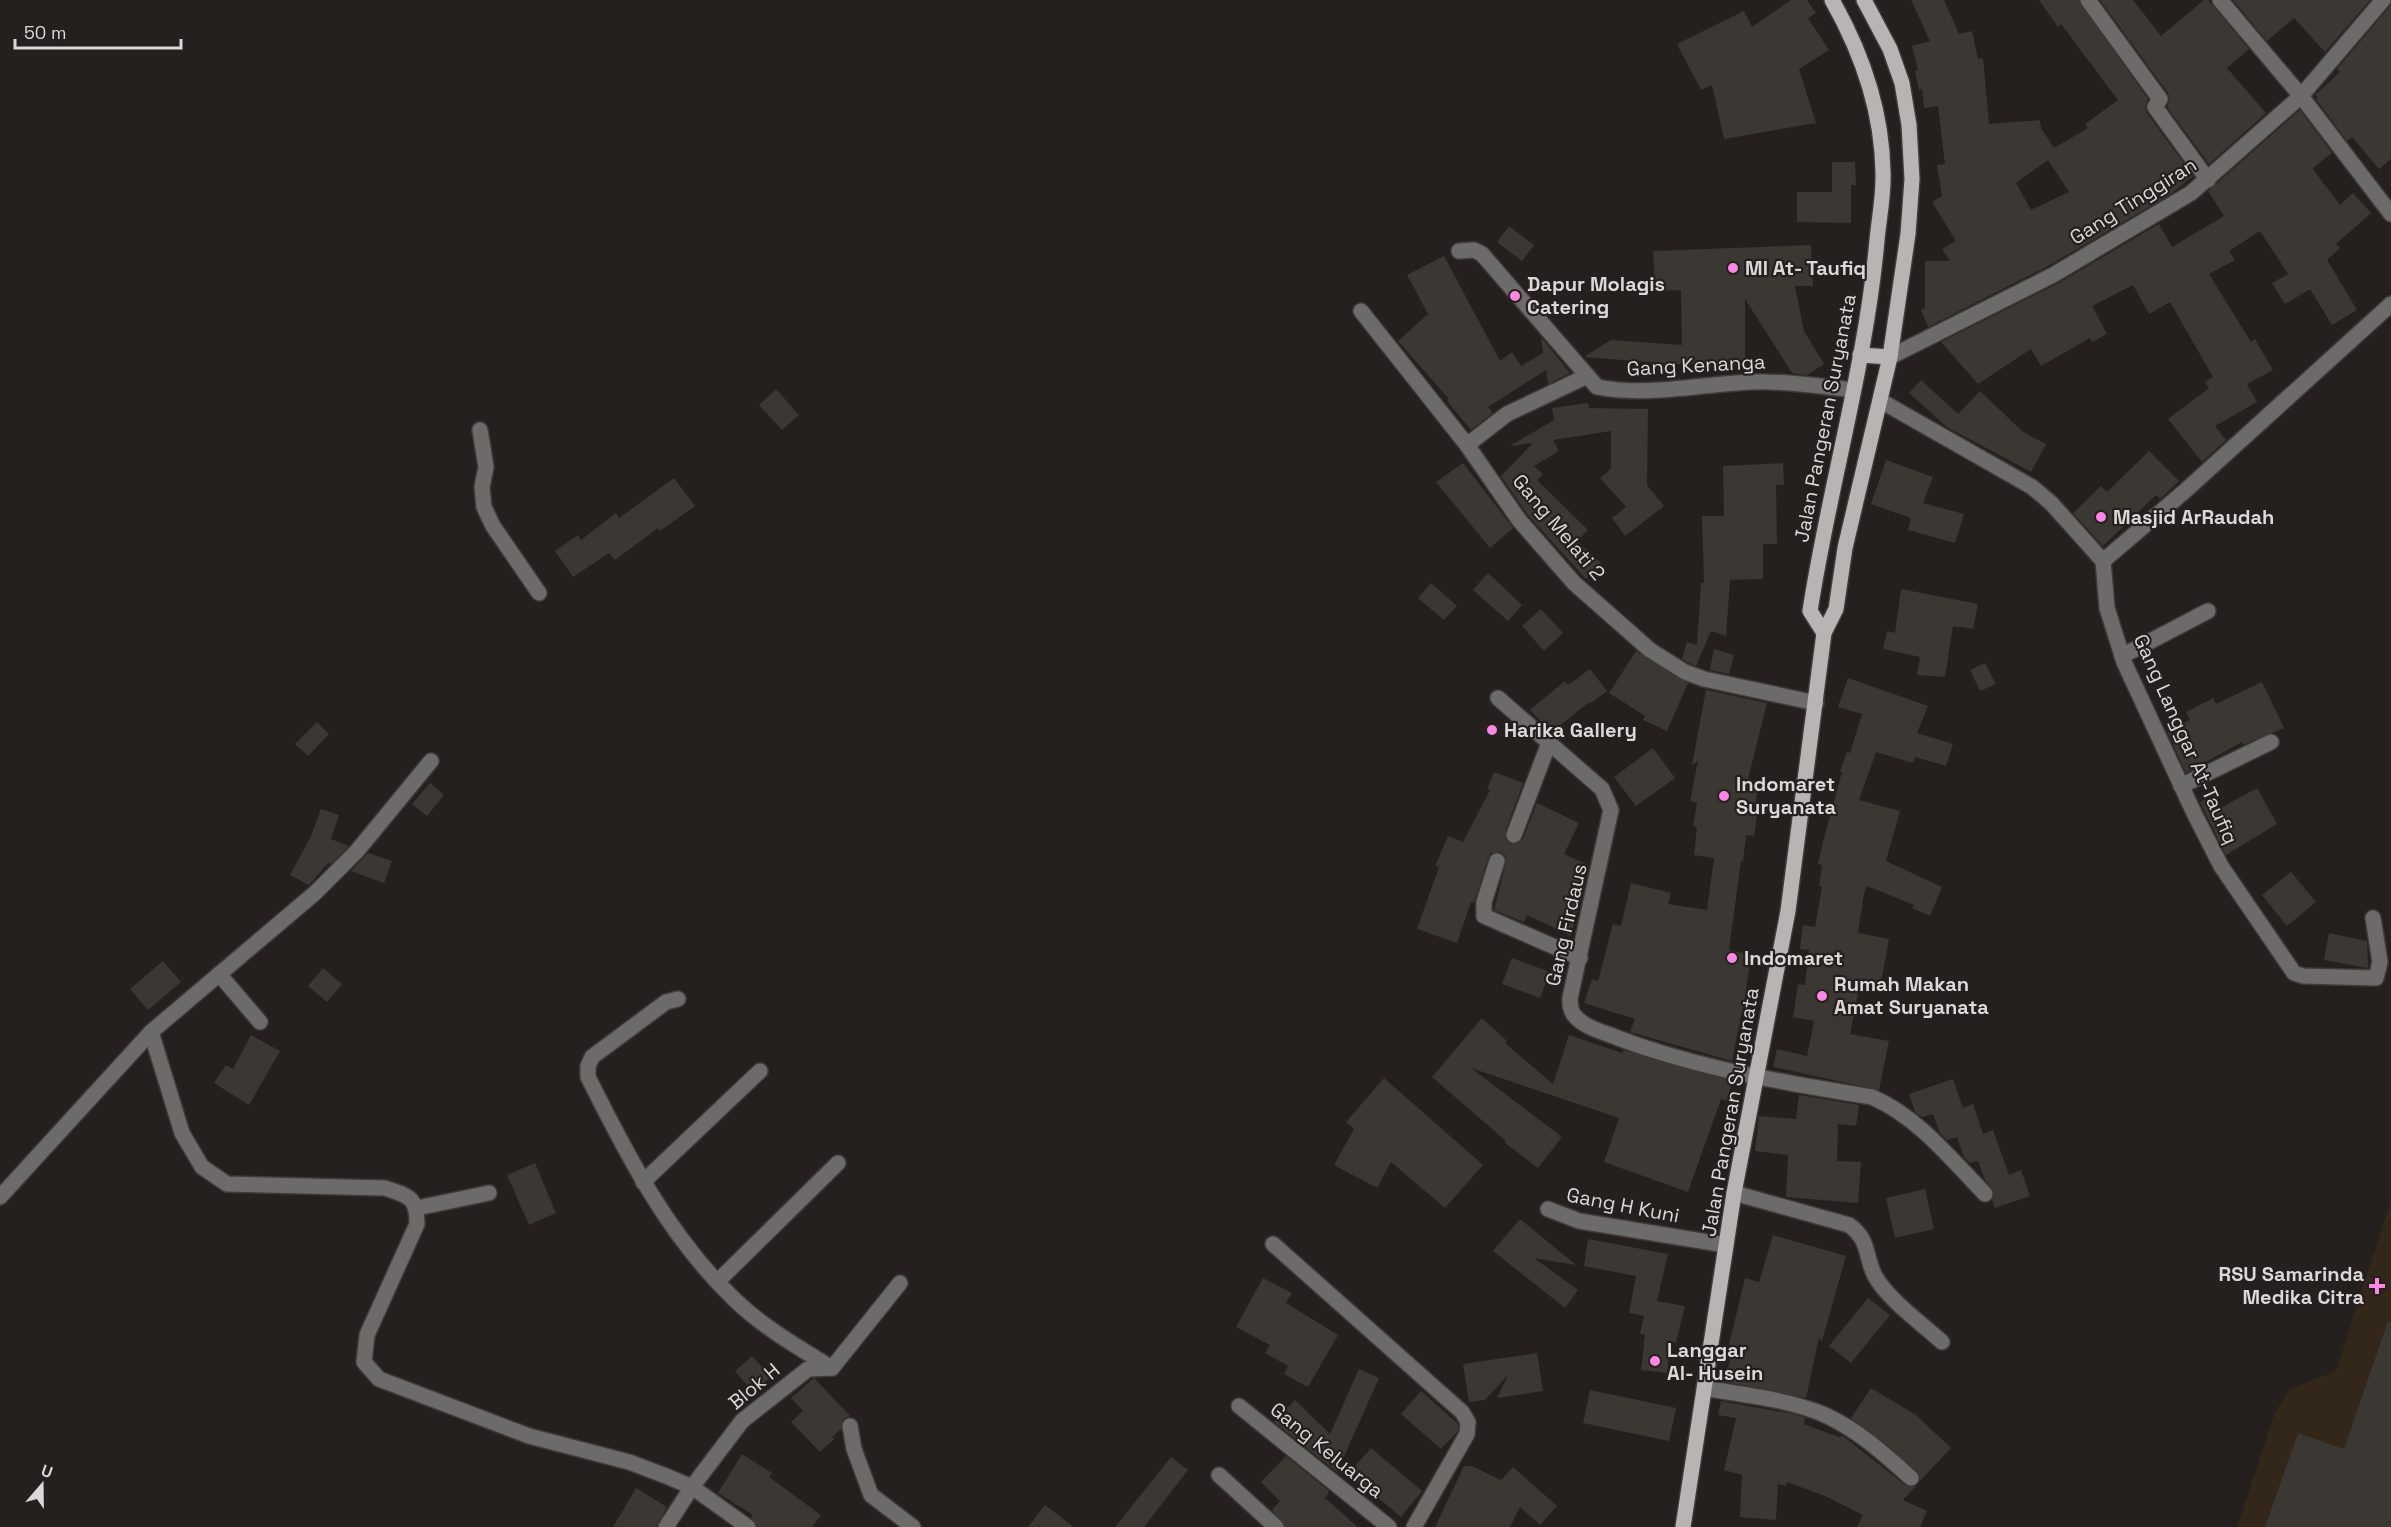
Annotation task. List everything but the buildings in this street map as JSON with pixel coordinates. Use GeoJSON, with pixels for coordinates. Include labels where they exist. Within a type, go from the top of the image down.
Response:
{"type":"FeatureCollection","features":[{"type":"Feature","properties":{"kind":"main road","name":"Jalan Pangeran Suryanata"},"geometry":{"type":"LineString","coordinates":[[1824,633],[1810,611],[1822,533],[1860,355],[1876,257],[1883,173],[1879,127],[1864,64],[1832,0]]}},
{"type":"Feature","properties":{"kind":"main road","name":"Jalan Pangeran Suryanata"},"geometry":{"type":"LineString","coordinates":[[1683,1527],[1734,1193],[1788,910],[1824,633],[1836,609],[1845,548],[1881,401],[1890,357],[1908,234],[1912,179],[1909,126],[1902,83],[1890,49],[1864,0]]}},
{"type":"Feature","properties":{"kind":"main road"},"geometry":{"type":"LineString","coordinates":[[1860,355],[1890,357]]}},
{"type":"Feature","properties":{"kind":"street"},"geometry":{"type":"LineString","coordinates":[[2088,0],[2160,99],[2156,107],[2208,180]]}},
{"type":"Feature","properties":{"kind":"street"},"geometry":{"type":"LineString","coordinates":[[2220,0],[2301,96],[2391,214]]}},
{"type":"Feature","properties":{"kind":"street","name":"Gang Tinggiran"},"geometry":{"type":"LineString","coordinates":[[1890,357],[2053,275],[2177,203],[2208,180],[2301,96],[2383,0]]}},
{"type":"Feature","properties":{"kind":"street","name":"Gang Kenanga"},"geometry":{"type":"LineString","coordinates":[[1459,251],[1474,250],[1482,254],[1597,387],[1619,391],[1659,392],[1750,382],[1783,382],[1853,390]]}},
{"type":"Feature","properties":{"kind":"street"},"geometry":{"type":"LineString","coordinates":[[1881,401],[2032,487],[2050,503],[2103,561],[2391,304]]}},
{"type":"Feature","properties":{"kind":"street","name":"Gang Melati 2"},"geometry":{"type":"LineString","coordinates":[[1361,311],[1467,445],[1520,520],[1574,582],[1650,650],[1685,672],[1704,680],[1816,703]]}},
{"type":"Feature","properties":{"kind":"street"},"geometry":{"type":"LineString","coordinates":[[1467,445],[1507,414],[1587,376]]}},
{"type":"Feature","properties":{"kind":"street"},"geometry":{"type":"LineString","coordinates":[[480,430],[486,467],[482,487],[484,507],[493,526],[539,593]]}},
{"type":"Feature","properties":{"kind":"street","name":"Gang Langgar At-Taufiq"},"geometry":{"type":"LineString","coordinates":[[2103,561],[2105,599],[2122,656],[2181,786],[2221,866],[2294,973],[2303,976],[2376,978],[2380,962],[2373,918]]}},
{"type":"Feature","properties":{"kind":"street"},"geometry":{"type":"LineString","coordinates":[[2122,656],[2208,611]]}},
{"type":"Feature","properties":{"kind":"street","name":"Gang Firdaus"},"geometry":{"type":"LineString","coordinates":[[1498,698],[1602,789],[1611,810],[1570,998],[1570,1007],[1575,1017],[1584,1024],[1687,1061],[1757,1078]]}},
{"type":"Feature","properties":{"kind":"street"},"geometry":{"type":"LineString","coordinates":[[2181,786],[2271,742]]}},
{"type":"Feature","properties":{"kind":"street"},"geometry":{"type":"LineString","coordinates":[[1514,835],[1550,743]]}},
{"type":"Feature","properties":{"kind":"street"},"geometry":{"type":"LineString","coordinates":[[0,1197],[151,1032],[315,893],[357,851],[431,761]]}},
{"type":"Feature","properties":{"kind":"street"},"geometry":{"type":"LineString","coordinates":[[1497,861],[1484,902],[1484,916],[1580,958]]}},
{"type":"Feature","properties":{"kind":"street"},"geometry":{"type":"LineString","coordinates":[[219,974],[260,1022]]}},
{"type":"Feature","properties":{"kind":"street"},"geometry":{"type":"LineString","coordinates":[[678,999],[666,1002],[592,1057],[588,1066],[588,1077],[643,1182],[677,1236],[735,1301],[783,1337],[832,1368],[900,1282]]}},
{"type":"Feature","properties":{"kind":"street"},"geometry":{"type":"LineString","coordinates":[[151,1032],[182,1133],[202,1167],[227,1184],[385,1188],[408,1196],[417,1208],[417,1224],[367,1335],[364,1362],[379,1380],[529,1436],[629,1462],[692,1487],[748,1527]]}},
{"type":"Feature","properties":{"kind":"street"},"geometry":{"type":"LineString","coordinates":[[643,1182],[760,1071]]}},
{"type":"Feature","properties":{"kind":"street"},"geometry":{"type":"LineString","coordinates":[[1757,1078],[1872,1098],[1887,1104],[1912,1121],[1985,1194]]}},
{"type":"Feature","properties":{"kind":"street"},"geometry":{"type":"LineString","coordinates":[[718,1281],[838,1163]]}},
{"type":"Feature","properties":{"kind":"street"},"geometry":{"type":"LineString","coordinates":[[417,1208],[489,1193]]}},
{"type":"Feature","properties":{"kind":"street"},"geometry":{"type":"LineString","coordinates":[[1734,1193],[1849,1225],[1860,1232],[1880,1284],[1942,1342]]}},
{"type":"Feature","properties":{"kind":"street","name":"Gang H Kuni"},"geometry":{"type":"LineString","coordinates":[[1548,1209],[1579,1221],[1726,1245]]}},
{"type":"Feature","properties":{"kind":"street"},"geometry":{"type":"LineString","coordinates":[[1273,1244],[1462,1412],[1467,1422],[1467,1434],[1414,1527]]}},
{"type":"Feature","properties":{"kind":"street","name":"Blok H"},"geometry":{"type":"LineString","coordinates":[[666,1527],[692,1487],[742,1421],[808,1369],[832,1368]]}},
{"type":"Feature","properties":{"kind":"street"},"geometry":{"type":"LineString","coordinates":[[1704,1388],[1797,1406],[1824,1414],[1864,1438],[1911,1478]]}},
{"type":"Feature","properties":{"kind":"street","name":"Gang Keluarga"},"geometry":{"type":"LineString","coordinates":[[1239,1406],[1389,1527]]}},
{"type":"Feature","properties":{"kind":"street"},"geometry":{"type":"LineString","coordinates":[[850,1426],[870,1495],[913,1527]]}},
{"type":"Feature","properties":{"kind":"street"},"geometry":{"type":"LineString","coordinates":[[1219,1475],[1276,1527]]}},
{"type":"Feature","properties":{"kind":"shaded area","name":"RSU Samarinda Medika Citra"},"geometry":{"type":"Polygon","coordinates":[[[2391,1200],[2391,1527],[2237,1527],[2275,1412],[2290,1389],[2336,1371],[2391,1200]]]}},
{"type":"Feature","properties":{"kind":"place","name":"MI At- Taufiq"},"geometry":{"type":"Point","coordinates":[1733,268]}},
{"type":"Feature","properties":{"kind":"place","name":"Dapur Molagis Catering"},"geometry":{"type":"Point","coordinates":[1515,296]}},
{"type":"Feature","properties":{"kind":"place","name":"Masjid ArRaudah"},"geometry":{"type":"Point","coordinates":[2101,517]}},
{"type":"Feature","properties":{"kind":"place","name":"Harika Gallery"},"geometry":{"type":"Point","coordinates":[1492,730]}},
{"type":"Feature","properties":{"kind":"place","name":"Indomaret Suryanata"},"geometry":{"type":"Point","coordinates":[1724,796]}},
{"type":"Feature","properties":{"kind":"place","name":"Indomaret"},"geometry":{"type":"Point","coordinates":[1732,958]}},
{"type":"Feature","properties":{"kind":"place","name":"Rumah Makan Amat Suryanata"},"geometry":{"type":"Point","coordinates":[1822,996]}},
{"type":"Feature","properties":{"kind":"place","name":"RSU Samarinda Medika Citra"},"geometry":{"type":"Point","coordinates":[2377,1286]}},
{"type":"Feature","properties":{"kind":"place","name":"Langgar Al- Husein"},"geometry":{"type":"Point","coordinates":[1655,1361]}}]}
